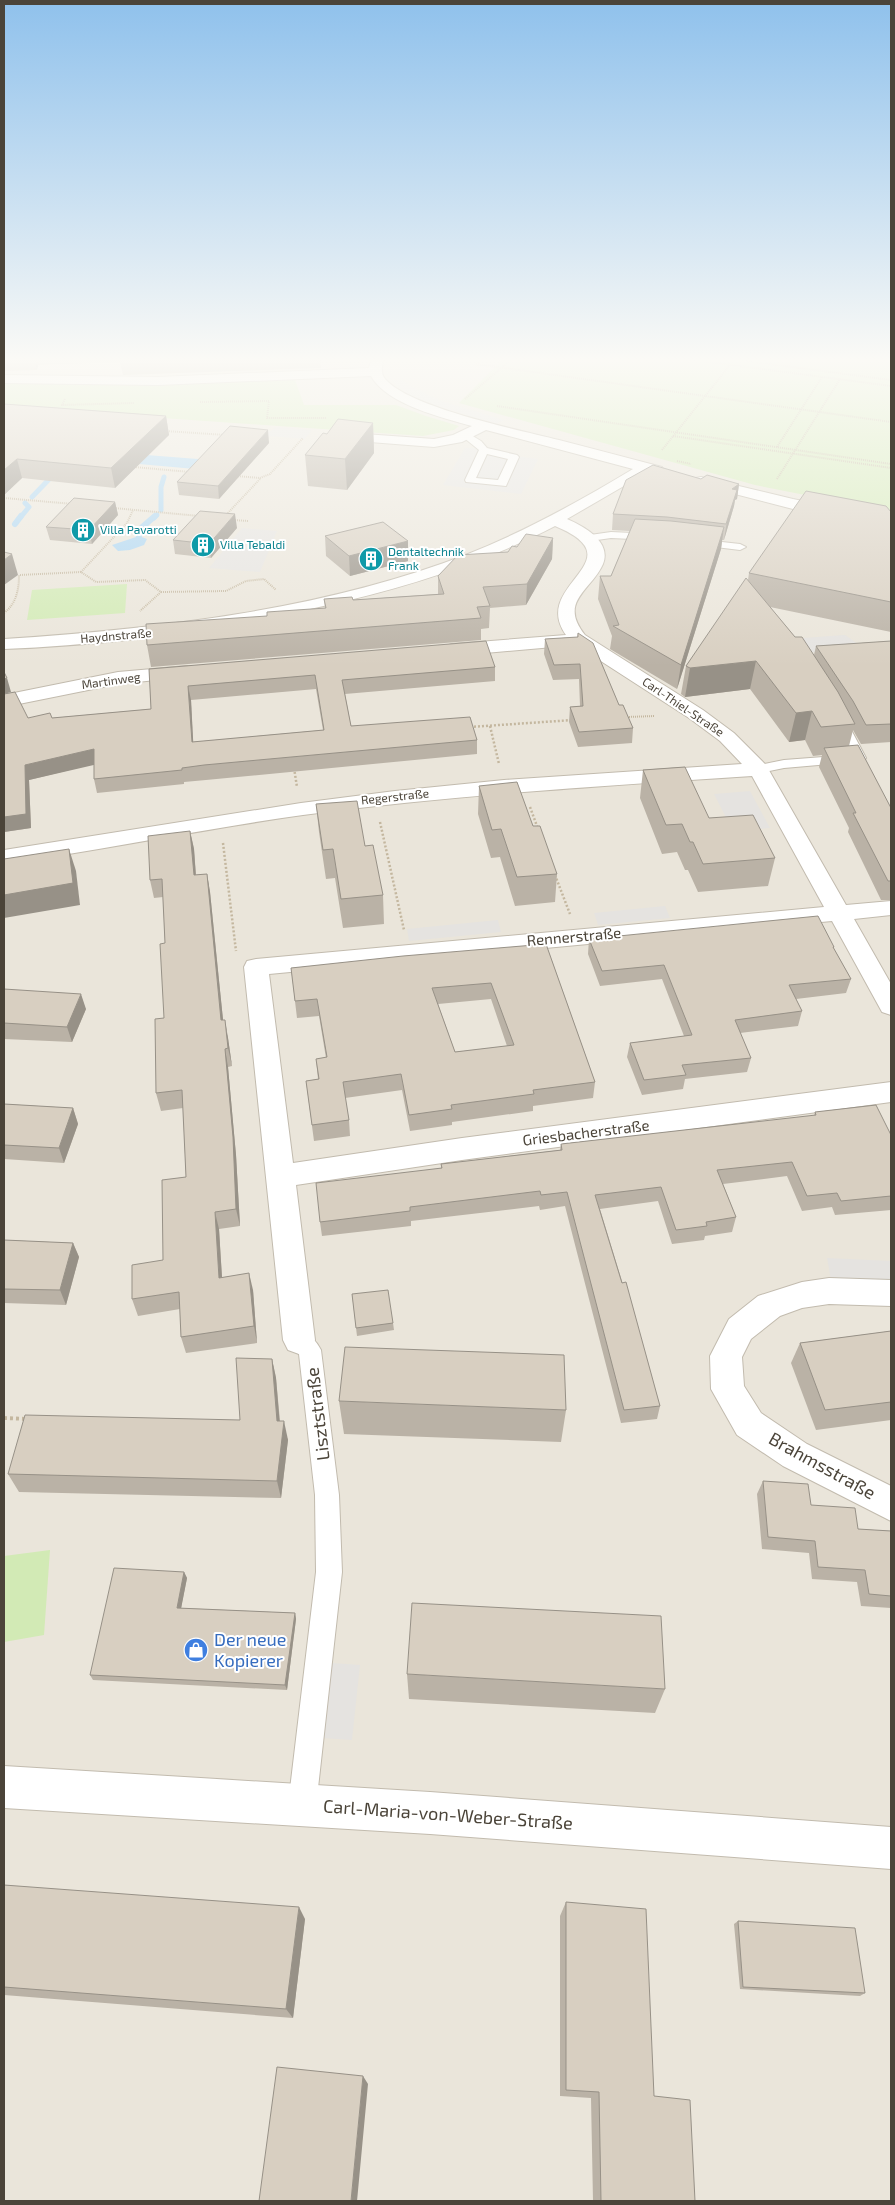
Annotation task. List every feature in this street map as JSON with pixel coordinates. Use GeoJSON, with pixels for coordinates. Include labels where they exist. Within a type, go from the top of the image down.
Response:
{"type":"FeatureCollection","features":[{"type":"Feature","properties":{"kind":"street"},"geometry":{"type":"LineString","coordinates":[[616,460],[793,504],[891,524]]}},
{"type":"Feature","properties":{"kind":"street","name":"Haydnstraße"},"geometry":{"type":"LineString","coordinates":[[4,644],[126,635],[239,619],[296,608],[403,582],[484,553],[554,520],[646,468]]}},
{"type":"Feature","properties":{"kind":"street"},"geometry":{"type":"LineString","coordinates":[[554,520],[572,526],[590,538]]}},
{"type":"Feature","properties":{"kind":"street","name":"Carl-Thiel-Straße"},"geometry":{"type":"LineString","coordinates":[[590,538],[595,551],[595,563],[568,599],[565,610],[567,621],[578,639],[696,714],[727,737],[759,768],[837,912],[891,1006]]}},
{"type":"Feature","properties":{"kind":"street"},"geometry":{"type":"LineString","coordinates":[[432,651],[578,639]]}},
{"type":"Feature","properties":{"kind":"street","name":"Martinweg"},"geometry":{"type":"LineString","coordinates":[[4,701],[118,678],[208,670]]}},
{"type":"Feature","properties":{"kind":"street","name":"Regerstraße"},"geometry":{"type":"LineString","coordinates":[[4,857],[301,809],[375,799],[513,786],[759,768]]}},
{"type":"Feature","properties":{"kind":"street","name":"Rennerstraße"},"geometry":{"type":"LineString","coordinates":[[256,967],[891,908]]}},
{"type":"Feature","properties":{"kind":"street","name":"Lisztstraße"},"geometry":{"type":"LineString","coordinates":[[256,967],[299,1340]]}},
{"type":"Feature","properties":{"kind":"street","name":"Griesbacherstraße"},"geometry":{"type":"LineString","coordinates":[[281,1176],[472,1148],[891,1092]]}},
{"type":"Feature","properties":{"kind":"street","name":"Brahmsstraße"},"geometry":{"type":"LineString","coordinates":[[891,1293],[829,1291],[802,1295],[769,1306],[740,1329],[726,1356],[728,1389],[749,1424],[795,1455],[891,1504]]}},
{"type":"Feature","properties":{"kind":"street","name":"Carl-Maria-von-Weber-Straße"},"geometry":{"type":"LineString","coordinates":[[4,1788],[430,1813],[891,1848]]}},
{"type":"Feature","properties":{"kind":"lane"},"geometry":{"type":"LineString","coordinates":[[479,460],[470,480],[502,484],[513,460]]}},
{"type":"Feature","properties":{"kind":"lane"},"geometry":{"type":"LineString","coordinates":[[590,538],[611,535],[665,538]]}},
{"type":"Feature","properties":{"kind":"lane"},"geometry":{"type":"LineString","coordinates":[[684,540],[740,546]]}},
{"type":"Feature","properties":{"kind":"lane"},"geometry":{"type":"LineString","coordinates":[[759,768],[859,758],[834,712]]}},
{"type":"Feature","properties":{"kind":"lane","name":"Lisztstraße"},"geometry":{"type":"LineString","coordinates":[[299,1340],[310,1350],[327,1495],[329,1572],[302,1806]]}},
{"type":"Feature","properties":{"kind":"path"},"geometry":{"type":"LineString","coordinates":[[231,476],[260,478],[270,474],[283,460]]}},
{"type":"Feature","properties":{"kind":"path"},"geometry":{"type":"LineString","coordinates":[[773,486],[788,460]]}},
{"type":"Feature","properties":{"kind":"path"},"geometry":{"type":"LineString","coordinates":[[834,460],[891,468]]}},
{"type":"Feature","properties":{"kind":"path"},"geometry":{"type":"LineString","coordinates":[[863,460],[891,464]]}},
{"type":"Feature","properties":{"kind":"path"},"geometry":{"type":"LineString","coordinates":[[134,467],[192,472]]}},
{"type":"Feature","properties":{"kind":"path"},"geometry":{"type":"LineString","coordinates":[[248,521],[222,518],[236,507],[260,478]]}},
{"type":"Feature","properties":{"kind":"path"},"geometry":{"type":"LineString","coordinates":[[4,498],[73,504]]}},
{"type":"Feature","properties":{"kind":"path"},"geometry":{"type":"LineString","coordinates":[[113,508],[202,517]]}},
{"type":"Feature","properties":{"kind":"path"},"geometry":{"type":"LineString","coordinates":[[81,572],[128,523],[133,510]]}},
{"type":"Feature","properties":{"kind":"path"},"geometry":{"type":"LineString","coordinates":[[12,573],[20,575],[81,572],[96,582],[145,580],[161,592],[226,591],[246,580],[264,579],[296,608]]}},
{"type":"Feature","properties":{"kind":"path"},"geometry":{"type":"LineString","coordinates":[[4,613],[18,593],[20,575]]}},
{"type":"Feature","properties":{"kind":"path"},"geometry":{"type":"LineString","coordinates":[[126,635],[128,621],[161,592]]}},
{"type":"Feature","properties":{"kind":"path"},"geometry":{"type":"LineString","coordinates":[[621,718],[696,714]]}},
{"type":"Feature","properties":{"kind":"path"},"geometry":{"type":"LineString","coordinates":[[461,728],[574,720]]}},
{"type":"Feature","properties":{"kind":"path"},"geometry":{"type":"LineString","coordinates":[[490,726],[513,786],[539,830]]}},
{"type":"Feature","properties":{"kind":"path"},"geometry":{"type":"LineString","coordinates":[[292,762],[301,809]]}},
{"type":"Feature","properties":{"kind":"path"},"geometry":{"type":"LineString","coordinates":[[375,799],[408,953]]}},
{"type":"Feature","properties":{"kind":"path"},"geometry":{"type":"LineString","coordinates":[[220,823],[237,958],[256,967]]}},
{"type":"Feature","properties":{"kind":"path"},"geometry":{"type":"LineString","coordinates":[[555,874],[578,936]]}},
{"type":"Feature","properties":{"kind":"path"},"geometry":{"type":"LineString","coordinates":[[4,1418],[33,1419]]}},
{"type":"Feature","properties":{"kind":"shaded area"},"geometry":{"type":"Polygon","coordinates":[[[4,460],[891,460],[891,2201],[4,2201],[4,460]]]}},
{"type":"Feature","properties":{"kind":"shaded area"},"geometry":{"type":"Polygon","coordinates":[[[458,460],[538,460],[521,494],[443,485],[458,460]]]}},
{"type":"Feature","properties":{"kind":"shaded area"},"geometry":{"type":"Polygon","coordinates":[[[242,528],[277,531],[260,572],[209,568],[242,528]]]}},
{"type":"Feature","properties":{"kind":"shaded area"},"geometry":{"type":"Polygon","coordinates":[[[845,635],[865,649],[800,653],[791,639],[845,635]]]}},
{"type":"Feature","properties":{"kind":"shaded area"},"geometry":{"type":"Polygon","coordinates":[[[750,791],[770,828],[733,831],[714,794],[750,791]]]}},
{"type":"Feature","properties":{"kind":"shaded area"},"geometry":{"type":"Polygon","coordinates":[[[665,906],[670,918],[598,925],[594,913],[665,906]]]}},
{"type":"Feature","properties":{"kind":"shaded area"},"geometry":{"type":"Polygon","coordinates":[[[498,920],[501,932],[409,941],[407,929],[498,920]]]}},
{"type":"Feature","properties":{"kind":"shaded area"},"geometry":{"type":"Polygon","coordinates":[[[827,1258],[891,1261],[891,1283],[831,1280],[827,1258]]]}},
{"type":"Feature","properties":{"kind":"shaded area"},"geometry":{"type":"Polygon","coordinates":[[[332,1663],[360,1665],[352,1740],[323,1738],[332,1663]]]}},
{"type":"Feature","properties":{"kind":"green space"},"geometry":{"type":"Polygon","coordinates":[[[664,460],[891,460],[891,512],[755,485],[664,460]]]}},
{"type":"Feature","properties":{"kind":"green space"},"geometry":{"type":"Polygon","coordinates":[[[127,584],[125,613],[27,620],[32,590],[127,584]]]}},
{"type":"Feature","properties":{"kind":"green space"},"geometry":{"type":"Polygon","coordinates":[[[50,1550],[44,1635],[4,1642],[4,1556],[50,1550]]]}},
{"type":"Feature","properties":{"kind":"water"},"geometry":{"type":"Polygon","coordinates":[[[93,460],[204,460],[226,463],[240,473],[93,460]]]}},
{"type":"Feature","properties":{"kind":"water"},"geometry":{"type":"Polygon","coordinates":[[[139,536],[147,539],[144,545],[130,550],[118,551],[112,545],[139,536]]]}},
{"type":"Feature","properties":{"kind":"building"},"geometry":{"type":"Polygon","coordinates":[[[4,460],[16,460],[4,470],[4,460]]]}},
{"type":"Feature","properties":{"kind":"building"},"geometry":{"type":"Polygon","coordinates":[[[26,460],[120,460],[111,468],[26,460]]]}},
{"type":"Feature","properties":{"kind":"building"},"geometry":{"type":"Polygon","coordinates":[[[198,460],[241,460],[218,486],[177,482],[198,460]]]}},
{"type":"Feature","properties":{"kind":"building"},"geometry":{"type":"Polygon","coordinates":[[[653,465],[701,479],[707,475],[739,484],[732,489],[737,490],[726,524],[667,517],[613,514],[626,480],[653,465]]]}},
{"type":"Feature","properties":{"kind":"building"},"geometry":{"type":"Polygon","coordinates":[[[806,491],[886,506],[891,512],[891,602],[749,573],[806,491]]]}},
{"type":"Feature","properties":{"kind":"building"},"geometry":{"type":"Polygon","coordinates":[[[74,498],[115,502],[89,530],[46,527],[74,498]]]}},
{"type":"Feature","properties":{"kind":"building"},"geometry":{"type":"Polygon","coordinates":[[[200,511],[235,514],[209,544],[173,540],[200,511]]]}},
{"type":"Feature","properties":{"kind":"building"},"geometry":{"type":"Polygon","coordinates":[[[635,519],[724,527],[681,665],[613,626],[619,625],[600,576],[611,576],[635,519]]]}},
{"type":"Feature","properties":{"kind":"building"},"geometry":{"type":"Polygon","coordinates":[[[383,522],[408,541],[349,556],[325,536],[383,522]]]}},
{"type":"Feature","properties":{"kind":"building"},"geometry":{"type":"Polygon","coordinates":[[[526,534],[553,538],[527,584],[483,587],[490,606],[477,607],[481,618],[147,645],[146,624],[267,616],[267,612],[326,608],[324,599],[352,597],[353,600],[444,594],[438,576],[458,555],[508,552],[512,546],[517,547],[526,534]]]}},
{"type":"Feature","properties":{"kind":"building"},"geometry":{"type":"Polygon","coordinates":[[[4,552],[12,554],[4,560],[4,552]]]}},
{"type":"Feature","properties":{"kind":"building"},"geometry":{"type":"Polygon","coordinates":[[[746,578],[795,637],[802,637],[838,692],[855,724],[821,727],[812,711],[796,713],[756,661],[690,668],[686,666],[746,578]]]}},
{"type":"Feature","properties":{"kind":"building"},"geometry":{"type":"Polygon","coordinates":[[[578,633],[593,643],[619,705],[623,705],[633,728],[579,732],[570,707],[583,706],[580,664],[554,665],[545,639],[578,637],[578,633]]]}},
{"type":"Feature","properties":{"kind":"building"},"geometry":{"type":"Polygon","coordinates":[[[486,641],[495,667],[342,680],[351,726],[470,717],[477,740],[204,765],[182,768],[182,770],[94,779],[94,749],[25,765],[26,814],[4,817],[4,694],[15,692],[28,718],[50,713],[52,718],[151,709],[149,669],[486,641]],[[315,675],[188,686],[192,742],[324,730],[315,675]]]}},
{"type":"Feature","properties":{"kind":"building"},"geometry":{"type":"Polygon","coordinates":[[[891,641],[891,724],[866,725],[853,701],[816,646],[891,641]]]}},
{"type":"Feature","properties":{"kind":"building"},"geometry":{"type":"Polygon","coordinates":[[[858,745],[891,808],[891,881],[888,881],[853,813],[856,813],[824,748],[858,745]]]}},
{"type":"Feature","properties":{"kind":"building"},"geometry":{"type":"Polygon","coordinates":[[[685,767],[709,818],[753,815],[775,858],[703,864],[682,824],[666,825],[643,770],[685,767]]]}},
{"type":"Feature","properties":{"kind":"building"},"geometry":{"type":"Polygon","coordinates":[[[517,782],[533,826],[540,826],[557,874],[517,877],[501,829],[492,830],[479,786],[517,782]]]}},
{"type":"Feature","properties":{"kind":"building"},"geometry":{"type":"Polygon","coordinates":[[[357,801],[365,846],[373,845],[383,895],[341,899],[333,849],[323,850],[316,804],[357,801]]]}},
{"type":"Feature","properties":{"kind":"building"},"geometry":{"type":"Polygon","coordinates":[[[190,831],[194,875],[207,874],[221,1020],[225,1020],[228,1048],[225,1049],[233,1137],[236,1209],[215,1212],[219,1278],[249,1273],[254,1326],[181,1337],[179,1292],[132,1299],[132,1265],[163,1260],[162,1180],[186,1177],[182,1090],[156,1093],[155,1019],[164,1018],[160,944],[165,943],[162,879],[150,880],[148,836],[190,831]]]}},
{"type":"Feature","properties":{"kind":"building"},"geometry":{"type":"Polygon","coordinates":[[[69,849],[73,883],[4,895],[4,859],[69,849]]]}},
{"type":"Feature","properties":{"kind":"building"},"geometry":{"type":"Polygon","coordinates":[[[818,916],[851,979],[789,985],[802,1011],[735,1020],[751,1058],[682,1065],[686,1075],[644,1080],[630,1043],[692,1035],[664,965],[602,971],[589,939],[818,916]]]}},
{"type":"Feature","properties":{"kind":"building"},"geometry":{"type":"Polygon","coordinates":[[[546,944],[595,1082],[533,1090],[534,1094],[451,1105],[452,1109],[409,1115],[401,1074],[343,1082],[349,1120],[312,1125],[306,1081],[319,1079],[316,1059],[327,1057],[317,999],[295,1001],[291,968],[546,944]],[[491,983],[432,988],[455,1052],[514,1045],[491,983]]]}},
{"type":"Feature","properties":{"kind":"building"},"geometry":{"type":"Polygon","coordinates":[[[4,989],[81,994],[67,1027],[4,1023],[4,989]]]}},
{"type":"Feature","properties":{"kind":"building"},"geometry":{"type":"Polygon","coordinates":[[[4,1104],[73,1108],[59,1148],[4,1145],[4,1104]]]}},
{"type":"Feature","properties":{"kind":"building"},"geometry":{"type":"Polygon","coordinates":[[[876,1105],[891,1135],[891,1196],[841,1201],[837,1193],[807,1196],[792,1162],[717,1170],[736,1217],[706,1222],[707,1226],[676,1230],[661,1187],[595,1195],[622,1283],[626,1282],[660,1406],[624,1410],[567,1192],[541,1195],[540,1191],[410,1207],[410,1211],[320,1222],[316,1183],[442,1168],[441,1164],[562,1150],[561,1144],[816,1115],[815,1112],[876,1105]]]}},
{"type":"Feature","properties":{"kind":"building"},"geometry":{"type":"Polygon","coordinates":[[[4,1240],[73,1243],[60,1290],[4,1289],[4,1240]]]}},
{"type":"Feature","properties":{"kind":"building"},"geometry":{"type":"Polygon","coordinates":[[[388,1290],[393,1323],[356,1328],[352,1294],[388,1290]]]}},
{"type":"Feature","properties":{"kind":"building"},"geometry":{"type":"Polygon","coordinates":[[[891,1331],[891,1402],[825,1410],[800,1343],[891,1331]]]}},
{"type":"Feature","properties":{"kind":"building"},"geometry":{"type":"Polygon","coordinates":[[[345,1347],[564,1355],[566,1410],[339,1401],[345,1347]]]}},
{"type":"Feature","properties":{"kind":"building"},"geometry":{"type":"Polygon","coordinates":[[[236,1358],[272,1359],[277,1421],[284,1421],[277,1481],[8,1474],[25,1415],[240,1420],[236,1358]]]}},
{"type":"Feature","properties":{"kind":"building"},"geometry":{"type":"Polygon","coordinates":[[[763,1481],[808,1484],[811,1505],[855,1508],[858,1529],[891,1531],[891,1596],[869,1594],[865,1570],[818,1567],[815,1541],[768,1537],[763,1481]]]}},
{"type":"Feature","properties":{"kind":"building","name":"Der neue Kopierer"},"geometry":{"type":"Polygon","coordinates":[[[114,1568],[184,1572],[177,1608],[295,1613],[285,1685],[90,1675],[114,1568]]]}},
{"type":"Feature","properties":{"kind":"building"},"geometry":{"type":"Polygon","coordinates":[[[412,1603],[661,1616],[665,1689],[407,1674],[412,1603]]]}},
{"type":"Feature","properties":{"kind":"building"},"geometry":{"type":"Polygon","coordinates":[[[4,1885],[299,1907],[286,2009],[4,1987],[4,1885]]]}},
{"type":"Feature","properties":{"kind":"building"},"geometry":{"type":"Polygon","coordinates":[[[566,1902],[646,1909],[654,2096],[690,2100],[695,2201],[601,2201],[599,2092],[566,2090],[566,1902]]]}},
{"type":"Feature","properties":{"kind":"building"},"geometry":{"type":"Polygon","coordinates":[[[738,1921],[855,1928],[865,1993],[743,1987],[738,1921]]]}},
{"type":"Feature","properties":{"kind":"building"},"geometry":{"type":"Polygon","coordinates":[[[277,2067],[363,2076],[351,2201],[259,2201],[277,2067]]]}},
{"type":"Feature","properties":{"kind":"waterway"},"geometry":{"type":"LineString","coordinates":[[32,497],[57,471]]}},
{"type":"Feature","properties":{"kind":"waterway"},"geometry":{"type":"LineString","coordinates":[[161,510],[161,487],[164,477]]}},
{"type":"Feature","properties":{"kind":"waterway"},"geometry":{"type":"LineString","coordinates":[[20,518],[29,507],[25,503]]}},
{"type":"Feature","properties":{"kind":"waterway"},"geometry":{"type":"LineString","coordinates":[[154,518],[157,515]]}},
{"type":"Feature","properties":{"kind":"waterway"},"geometry":{"type":"LineString","coordinates":[[15,524],[21,516]]}},
{"type":"Feature","properties":{"kind":"waterway"},"geometry":{"type":"LineString","coordinates":[[139,536],[140,529],[155,516]]}},
{"type":"Feature","properties":{"kind":"place","name":"Villa Pavarotti"},"geometry":{"type":"Point","coordinates":[83,530]}},
{"type":"Feature","properties":{"kind":"place","name":"Villa Tebaldi"},"geometry":{"type":"Point","coordinates":[203,545]}},
{"type":"Feature","properties":{"kind":"place","name":"Dentaltechnik Frank"},"geometry":{"type":"Point","coordinates":[371,559]}},
{"type":"Feature","properties":{"kind":"place","name":"Der neue Kopierer"},"geometry":{"type":"Point","coordinates":[196,1650]}}]}
